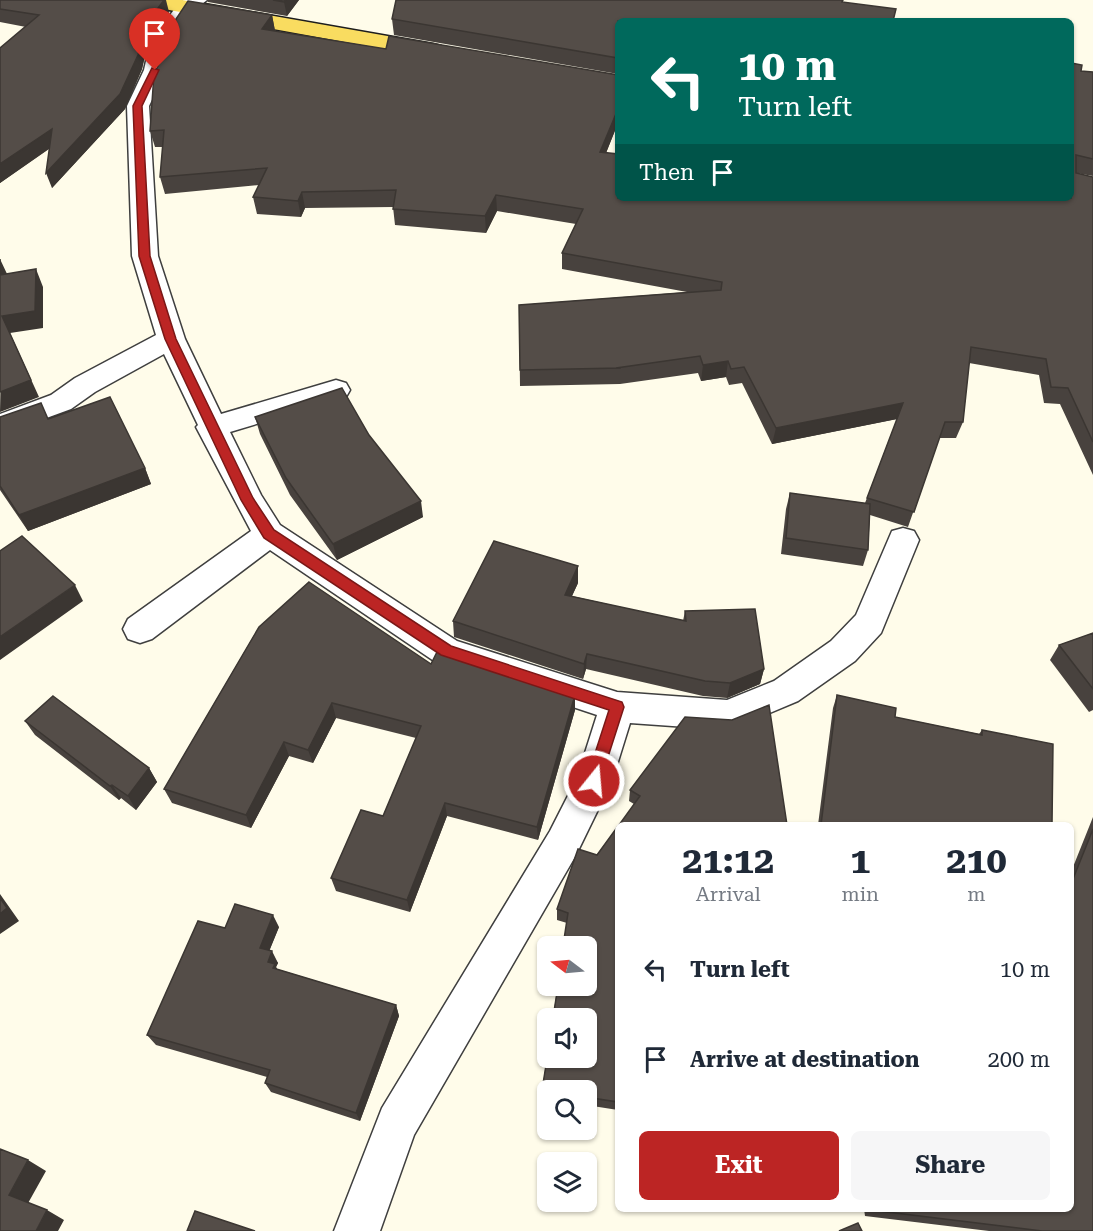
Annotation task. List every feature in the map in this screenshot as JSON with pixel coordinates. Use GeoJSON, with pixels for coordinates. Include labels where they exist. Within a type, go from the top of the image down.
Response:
{"type":"FeatureCollection","features":[{"type":"Feature","properties":{"kind":"main road"},"geometry":{"type":"LineString","coordinates":[[147,0],[191,4],[454,55]]}},
{"type":"Feature","properties":{"kind":"street"},"geometry":{"type":"LineString","coordinates":[[191,4],[161,43],[155,70],[138,106],[145,256],[171,339],[211,427],[248,500],[269,534],[446,651],[617,707],[729,715],[786,691],[843,651],[869,623],[903,540]]}},
{"type":"Feature","properties":{"kind":"street"},"geometry":{"type":"LineString","coordinates":[[0,425],[61,402],[85,385],[171,339]]}},
{"type":"Feature","properties":{"kind":"street"},"geometry":{"type":"LineString","coordinates":[[211,427],[336,390]]}},
{"type":"Feature","properties":{"kind":"street"},"geometry":{"type":"LineString","coordinates":[[140,629],[269,534]]}},
{"type":"Feature","properties":{"kind":"street"},"geometry":{"type":"LineString","coordinates":[[357,1231],[397,1123],[563,843],[594,781],[617,707]]}},
{"type":"Feature","properties":{"kind":"building"},"geometry":{"type":"Polygon","coordinates":[[[0,0],[164,0],[144,27],[138,55],[120,94],[46,173],[52,129],[0,164],[0,48],[39,15],[0,9],[0,0]]]}},
{"type":"Feature","properties":{"kind":"building"},"geometry":{"type":"Polygon","coordinates":[[[396,0],[843,0],[842,2],[896,9],[894,18],[615,18],[615,57],[392,19],[396,0]]]}},
{"type":"Feature","properties":{"kind":"building"},"geometry":{"type":"Polygon","coordinates":[[[188,1],[272,15],[262,29],[386,49],[389,36],[615,74],[615,116],[600,152],[615,154],[615,201],[1074,201],[1074,64],[1082,65],[1081,71],[1093,72],[1093,159],[1076,155],[1076,173],[1093,177],[1093,442],[1068,388],[1051,387],[1046,359],[971,347],[963,422],[945,422],[914,512],[867,498],[903,403],[776,428],[744,367],[731,369],[728,361],[703,365],[700,356],[616,368],[621,368],[520,370],[519,305],[721,290],[722,282],[562,253],[583,209],[496,195],[485,216],[393,209],[396,190],[302,192],[298,201],[253,197],[267,168],[160,177],[164,130],[150,131],[154,74],[164,54],[170,28],[188,1]]]}},
{"type":"Feature","properties":{"kind":"building"},"geometry":{"type":"Polygon","coordinates":[[[36,269],[35,311],[2,316],[31,380],[0,392],[0,275],[36,269]]]}},
{"type":"Feature","properties":{"kind":"building"},"geometry":{"type":"Polygon","coordinates":[[[342,388],[369,435],[421,501],[333,544],[286,478],[255,417],[342,388]]]}},
{"type":"Feature","properties":{"kind":"building"},"geometry":{"type":"Polygon","coordinates":[[[110,397],[145,468],[19,515],[0,486],[0,417],[41,403],[48,419],[110,397]]]}},
{"type":"Feature","properties":{"kind":"building"},"geometry":{"type":"Polygon","coordinates":[[[790,493],[870,504],[868,550],[786,538],[790,493]]]}},
{"type":"Feature","properties":{"kind":"building"},"geometry":{"type":"Polygon","coordinates":[[[22,536],[75,585],[0,637],[0,551],[22,536]]]}},
{"type":"Feature","properties":{"kind":"building"},"geometry":{"type":"Polygon","coordinates":[[[494,541],[578,566],[565,595],[686,621],[685,611],[755,609],[764,669],[730,683],[705,681],[587,654],[584,664],[453,621],[494,541]]]}},
{"type":"Feature","properties":{"kind":"building"},"geometry":{"type":"Polygon","coordinates":[[[309,582],[431,664],[438,650],[575,695],[537,827],[445,803],[407,900],[331,878],[361,810],[383,816],[421,726],[332,703],[308,750],[284,742],[246,815],[164,789],[259,627],[309,582]]]}},
{"type":"Feature","properties":{"kind":"building"},"geometry":{"type":"Polygon","coordinates":[[[1093,633],[1093,689],[1059,645],[1093,633]]]}},
{"type":"Feature","properties":{"kind":"building"},"geometry":{"type":"Polygon","coordinates":[[[837,695],[896,708],[895,717],[982,735],[982,730],[1053,744],[1052,822],[821,822],[837,695]]]}},
{"type":"Feature","properties":{"kind":"building"},"geometry":{"type":"Polygon","coordinates":[[[53,696],[149,768],[128,796],[112,785],[110,786],[25,721],[53,696]]]}},
{"type":"Feature","properties":{"kind":"building"},"geometry":{"type":"Polygon","coordinates":[[[769,705],[787,822],[621,822],[640,796],[630,790],[685,717],[732,720],[769,705]]]}},
{"type":"Feature","properties":{"kind":"building"},"geometry":{"type":"Polygon","coordinates":[[[1093,829],[1093,1231],[1042,1231],[887,1212],[1074,1212],[1074,876],[1093,829]]]}},
{"type":"Feature","properties":{"kind":"building"},"geometry":{"type":"Polygon","coordinates":[[[615,830],[615,1102],[597,1099],[597,1080],[544,1080],[546,1068],[597,1068],[597,1008],[555,1008],[556,996],[597,996],[597,936],[565,936],[568,913],[557,909],[578,849],[597,855],[615,830]]]}},
{"type":"Feature","properties":{"kind":"building"},"geometry":{"type":"Polygon","coordinates":[[[0,898],[7,908],[0,914],[0,898]]]}},
{"type":"Feature","properties":{"kind":"building"},"geometry":{"type":"Polygon","coordinates":[[[235,904],[273,915],[260,948],[272,951],[268,962],[275,964],[273,968],[396,1005],[356,1113],[265,1083],[270,1070],[147,1035],[198,921],[225,928],[235,904]]]}},
{"type":"Feature","properties":{"kind":"building"},"geometry":{"type":"Polygon","coordinates":[[[0,1149],[28,1160],[9,1195],[47,1210],[36,1231],[0,1231],[0,1149]]]}},
{"type":"Feature","properties":{"kind":"building"},"geometry":{"type":"Polygon","coordinates":[[[195,1211],[255,1231],[187,1231],[195,1211]]]}},
{"type":"Feature","properties":{"kind":"building"},"geometry":{"type":"Polygon","coordinates":[[[858,1223],[862,1231],[839,1231],[858,1223]]]}},
{"type":"Feature","properties":{"kind":"route"},"geometry":{"type":"LineString","coordinates":[[155,70],[138,106],[145,256],[171,339],[211,427],[248,500],[269,534],[446,651],[617,707],[594,781]]}}]}
